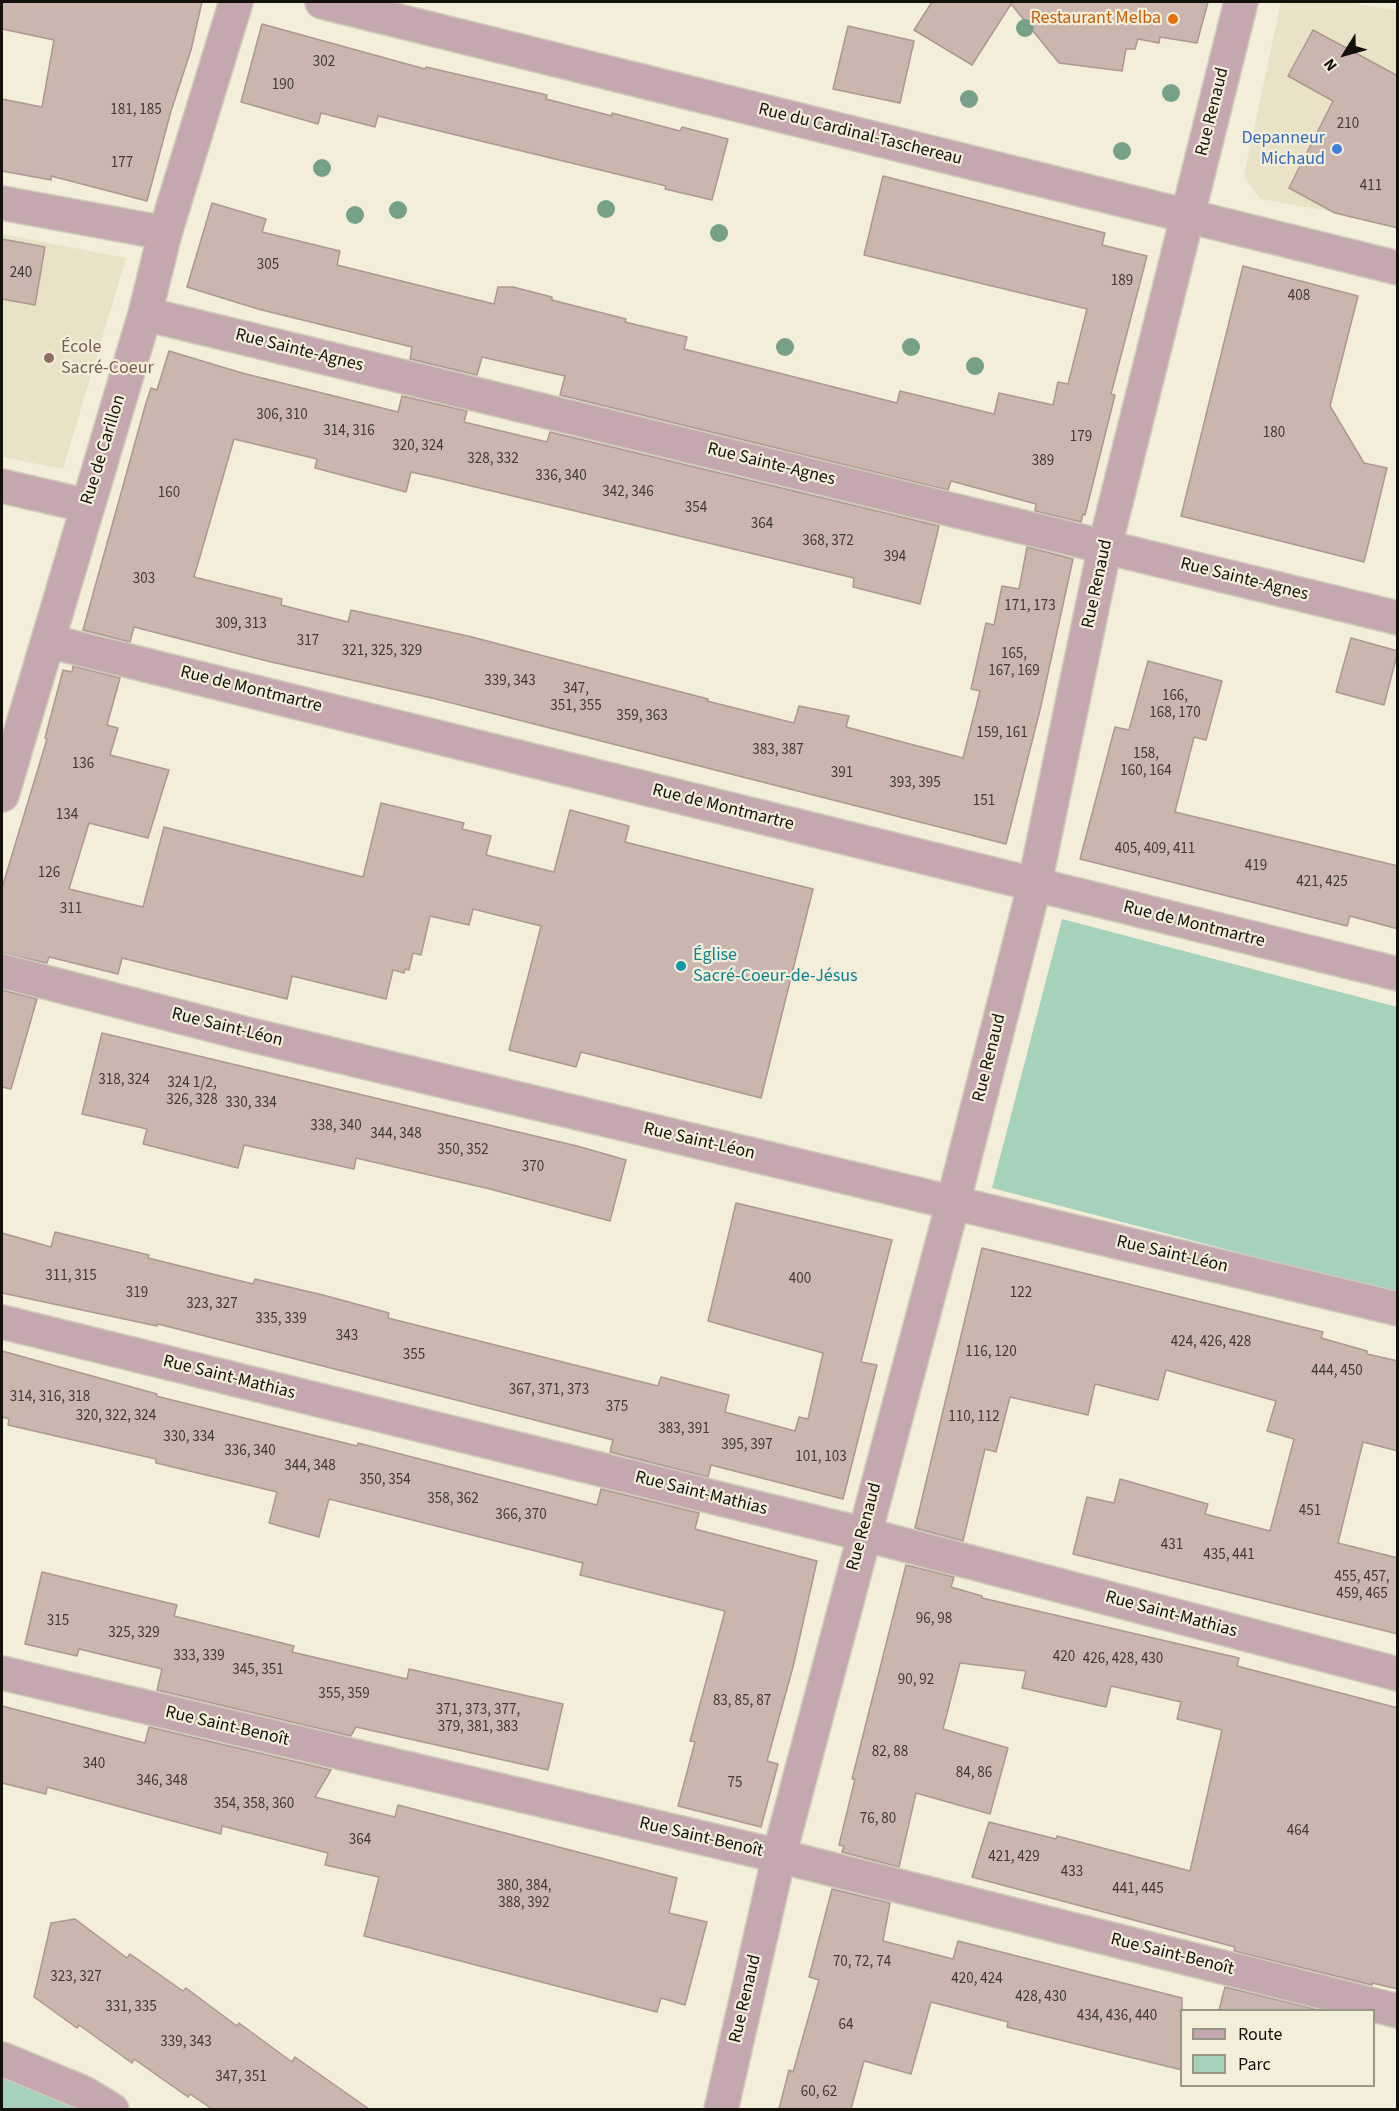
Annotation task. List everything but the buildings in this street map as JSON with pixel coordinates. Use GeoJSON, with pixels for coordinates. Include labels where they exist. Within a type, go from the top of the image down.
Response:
{"type":"FeatureCollection","features":[{"type":"Feature","properties":{"kind":"street","name":"Rue de Carillon"},"geometry":{"type":"LineString","coordinates":[[4,780],[48,641],[145,314],[165,233],[236,2]]}},
{"type":"Feature","properties":{"kind":"street","name":"Rue du Cardinal-Taschereau"},"geometry":{"type":"LineString","coordinates":[[322,2],[1398,268]]}},
{"type":"Feature","properties":{"kind":"street","name":"Rue Renaud"},"geometry":{"type":"LineString","coordinates":[[721,2109],[779,1856],[953,1203],[1034,887],[1105,546],[1241,2]]}},
{"type":"Feature","properties":{"kind":"street"},"geometry":{"type":"LineString","coordinates":[[2,203],[165,233]]}},
{"type":"Feature","properties":{"kind":"street","name":"Rue Sainte-Agnes"},"geometry":{"type":"LineString","coordinates":[[145,314],[1398,618]]}},
{"type":"Feature","properties":{"kind":"street"},"geometry":{"type":"LineString","coordinates":[[2,486],[88,506]]}},
{"type":"Feature","properties":{"kind":"street","name":"Rue de Montmartre"},"geometry":{"type":"LineString","coordinates":[[48,641],[1034,887],[1398,974]]}},
{"type":"Feature","properties":{"kind":"street","name":"Rue Saint-Léon"},"geometry":{"type":"LineString","coordinates":[[2,971],[247,1034],[1398,1309]]}},
{"type":"Feature","properties":{"kind":"street","name":"Rue Saint-Mathias"},"geometry":{"type":"LineString","coordinates":[[2,1322],[863,1534],[1398,1674]]}},
{"type":"Feature","properties":{"kind":"street","name":"Rue Saint-Benoît"},"geometry":{"type":"LineString","coordinates":[[2,1673],[779,1856],[1398,2011]]}},
{"type":"Feature","properties":{"kind":"street"},"geometry":{"type":"LineString","coordinates":[[2,2059],[84,2093],[112,2109]]}},
{"type":"Feature","properties":{"kind":"shaded area"},"geometry":{"type":"Polygon","coordinates":[[[1281,2],[1345,2],[1397,10],[1397,84],[1334,212],[1260,199],[1244,176],[1281,2]]]}},
{"type":"Feature","properties":{"kind":"shaded area","name":"École Sacré-Coeur"},"geometry":{"type":"Polygon","coordinates":[[[2,234],[126,258],[63,469],[2,457],[2,234]]]}},
{"type":"Feature","properties":{"kind":"green space"},"geometry":{"type":"Polygon","coordinates":[[[1062,919],[1397,1007],[1397,1294],[992,1188],[1062,919]]]}},
{"type":"Feature","properties":{"kind":"green space"},"geometry":{"type":"Polygon","coordinates":[[[2,2074],[79,2109],[2,2109],[2,2074]]]}},
{"type":"Feature","properties":{"kind":"place","name":"Restaurant Melba"},"geometry":{"type":"Point","coordinates":[1173,19]}},
{"type":"Feature","properties":{"kind":"place","name":"Depanneur Michaud"},"geometry":{"type":"Point","coordinates":[1337,149]}},
{"type":"Feature","properties":{"kind":"place","name":"École Sacré-Coeur"},"geometry":{"type":"Point","coordinates":[49,358]}},
{"type":"Feature","properties":{"kind":"place","name":"Église Sacré-Coeur-de-Jésus"},"geometry":{"type":"Point","coordinates":[681,966]}}]}
